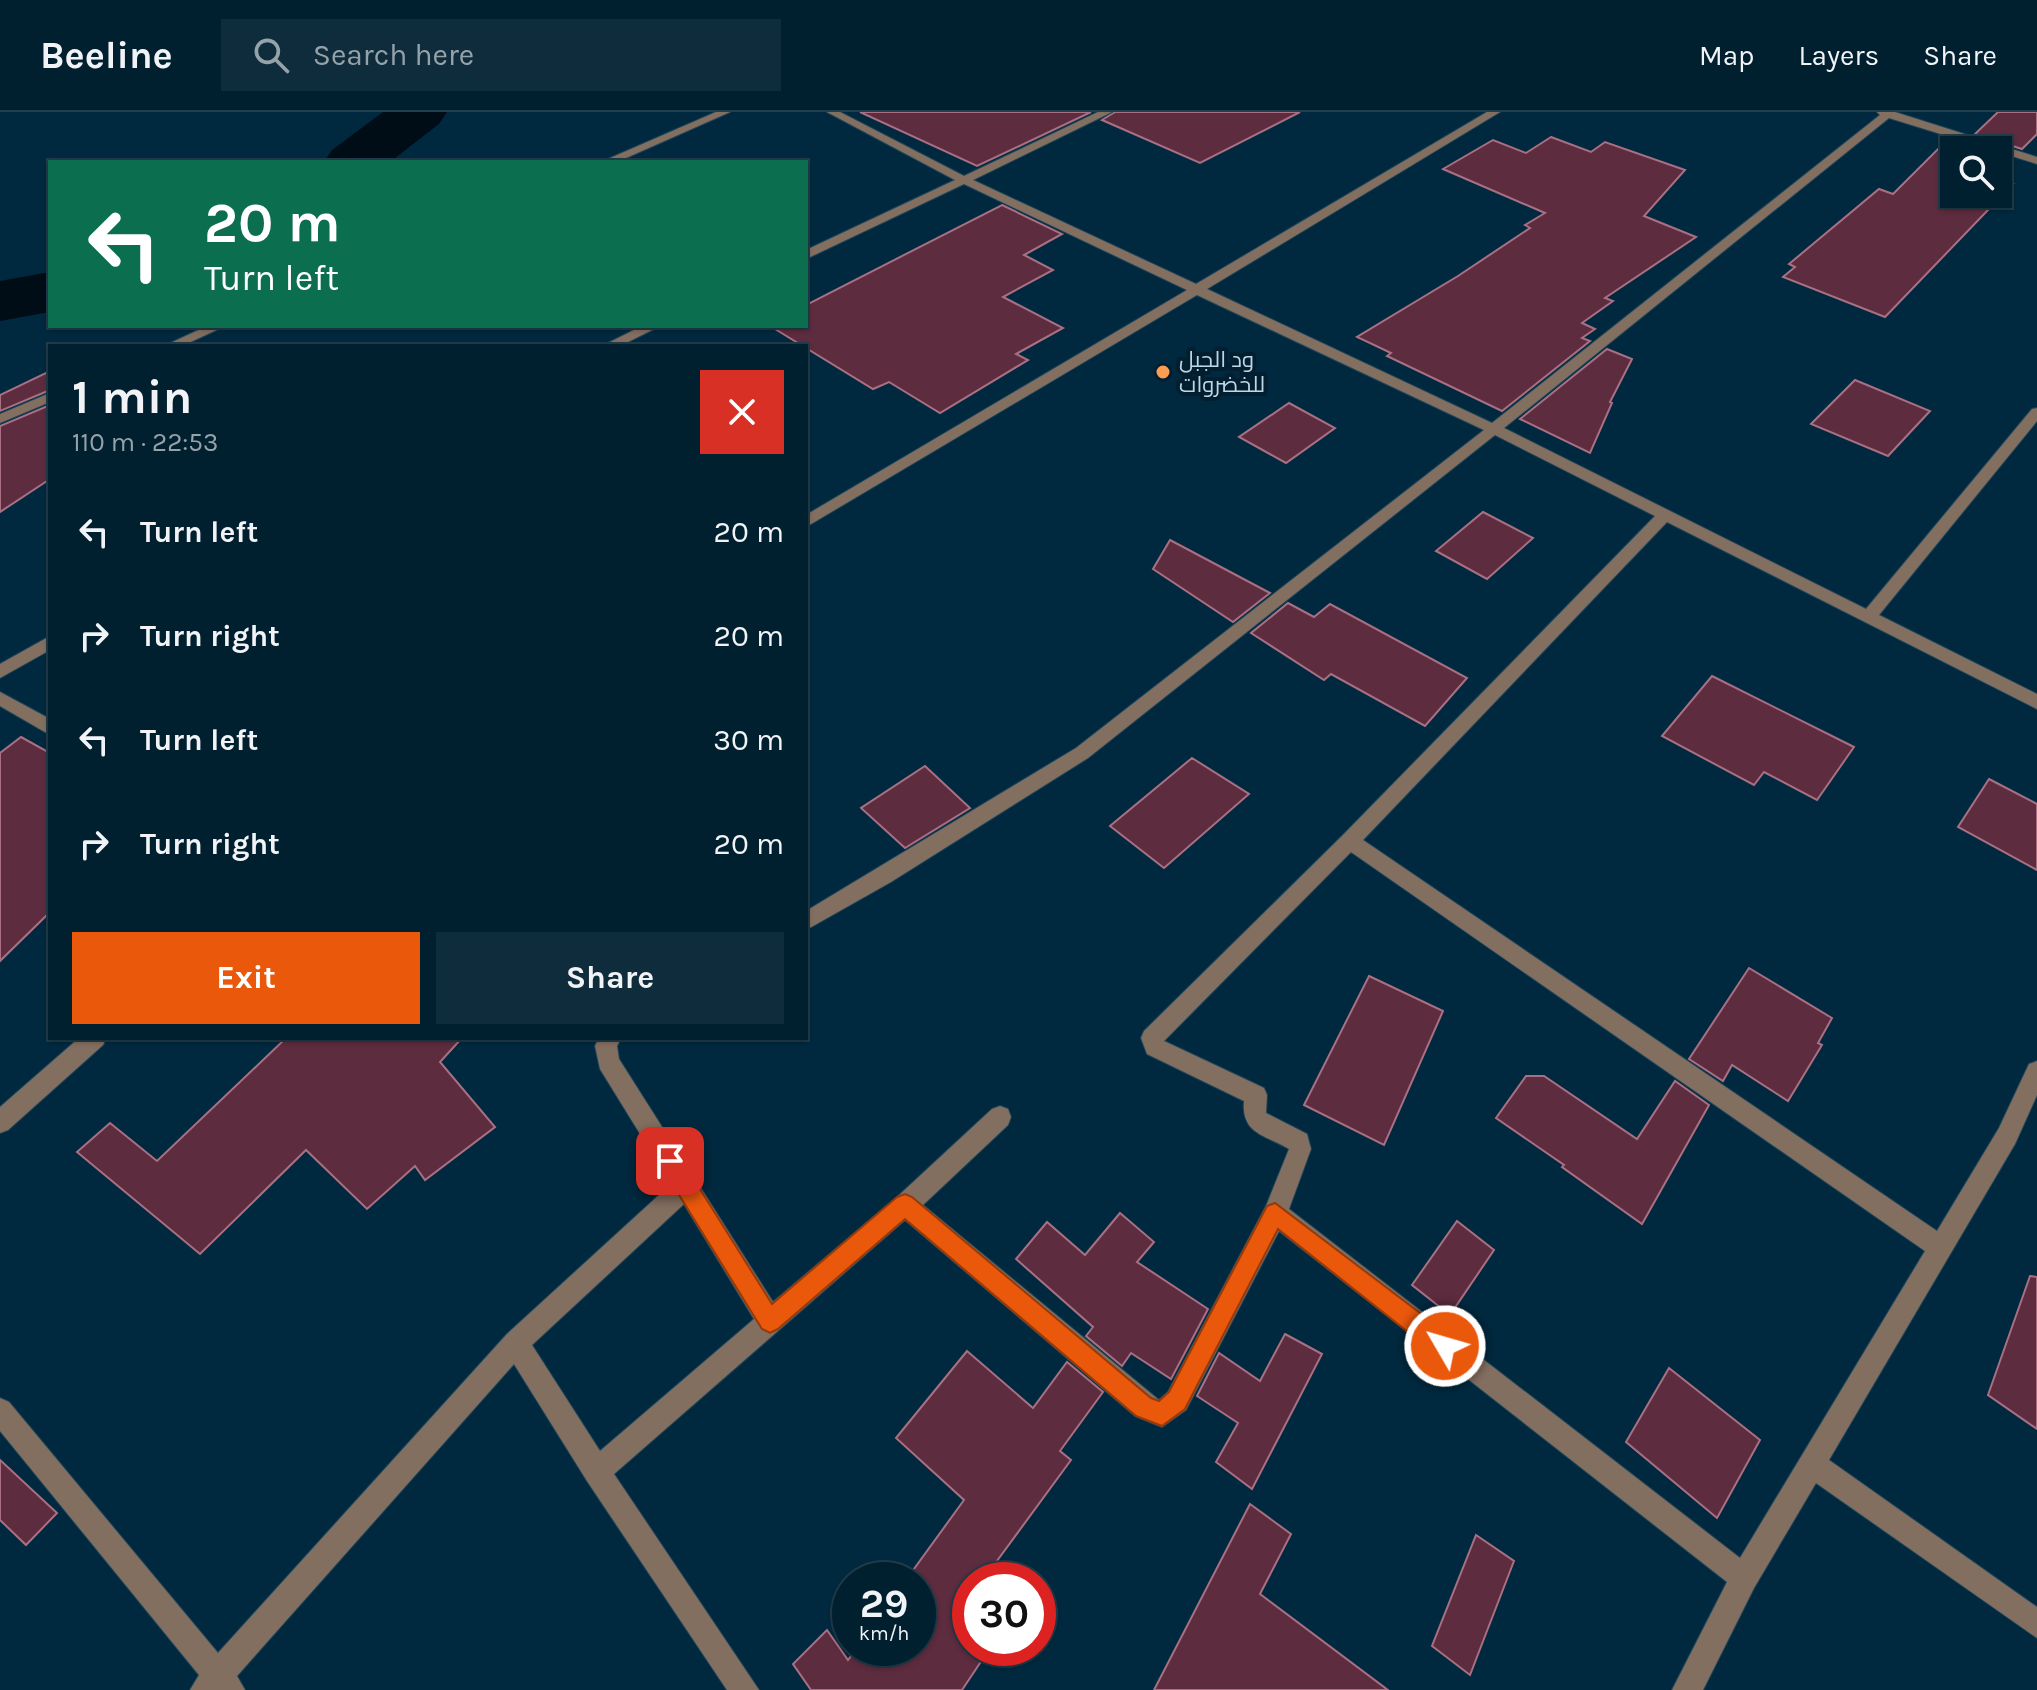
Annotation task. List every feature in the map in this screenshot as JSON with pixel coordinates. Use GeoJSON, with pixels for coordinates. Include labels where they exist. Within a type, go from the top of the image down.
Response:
{"type":"FeatureCollection","features":[{"type":"Feature","properties":{"kind":"street"},"geometry":{"type":"LineString","coordinates":[[612,160],[725,112]]}},
{"type":"Feature","properties":{"kind":"street"},"geometry":{"type":"LineString","coordinates":[[832,112],[966,181],[1494,429],[2037,702]]}},
{"type":"Feature","properties":{"kind":"street"},"geometry":{"type":"LineString","coordinates":[[808,254],[1107,112]]}},
{"type":"Feature","properties":{"kind":"street"},"geometry":{"type":"LineString","coordinates":[[808,521],[1199,291],[1495,112]]}},
{"type":"Feature","properties":{"kind":"street"},"geometry":{"type":"LineString","coordinates":[[808,920],[1082,753],[1494,429],[1886,113],[2037,161]]}},
{"type":"Feature","properties":{"kind":"street"},"geometry":{"type":"LineString","coordinates":[[176,344],[213,328]]}},
{"type":"Feature","properties":{"kind":"street"},"geometry":{"type":"LineString","coordinates":[[613,344],[649,328]]}},
{"type":"Feature","properties":{"kind":"street"},"geometry":{"type":"LineString","coordinates":[[0,419],[48,398]]}},
{"type":"Feature","properties":{"kind":"street"},"geometry":{"type":"LineString","coordinates":[[1868,617],[2037,412]]}},
{"type":"Feature","properties":{"kind":"street"},"geometry":{"type":"LineString","coordinates":[[905,1205],[1144,1407],[1162,1414],[1177,1401],[1275,1213],[1300,1149],[1299,1142],[1258,1121],[1254,1115],[1256,1095],[1155,1047],[1152,1038],[1350,841],[1666,514]]}},
{"type":"Feature","properties":{"kind":"street"},"geometry":{"type":"LineString","coordinates":[[0,672],[48,643]]}},
{"type":"Feature","properties":{"kind":"street"},"geometry":{"type":"LineString","coordinates":[[0,698],[48,727]]}},
{"type":"Feature","properties":{"kind":"street"},"geometry":{"type":"LineString","coordinates":[[1350,841],[1940,1247]]}},
{"type":"Feature","properties":{"kind":"street"},"geometry":{"type":"LineString","coordinates":[[0,1122],[93,1040]]}},
{"type":"Feature","properties":{"kind":"street"},"geometry":{"type":"LineString","coordinates":[[609,1040],[606,1046],[608,1062],[770,1321]]}},
{"type":"Feature","properties":{"kind":"street"},"geometry":{"type":"LineString","coordinates":[[1687,1690],[1744,1578],[2007,1136],[2037,1071]]}},
{"type":"Feature","properties":{"kind":"street"},"geometry":{"type":"LineString","coordinates":[[596,1472],[690,1394],[1000,1117]]}},
{"type":"Feature","properties":{"kind":"street"},"geometry":{"type":"LineString","coordinates":[[0,1411],[218,1684],[516,1343],[686,1186]]}},
{"type":"Feature","properties":{"kind":"street"},"geometry":{"type":"LineString","coordinates":[[1275,1213],[1744,1578]]}},
{"type":"Feature","properties":{"kind":"street"},"geometry":{"type":"LineString","coordinates":[[516,1343],[596,1472],[744,1690]]}},
{"type":"Feature","properties":{"kind":"street"},"geometry":{"type":"LineString","coordinates":[[1812,1464],[2037,1624]]}},
{"type":"Feature","properties":{"kind":"building"},"geometry":{"type":"Polygon","coordinates":[[[860,112],[1091,112],[977,166],[860,112]]]}},
{"type":"Feature","properties":{"kind":"building"},"geometry":{"type":"Polygon","coordinates":[[[1115,112],[1300,112],[1200,163],[1102,120],[1115,112]]]}},
{"type":"Feature","properties":{"kind":"building"},"geometry":{"type":"Polygon","coordinates":[[[1998,112],[2037,112],[2037,134],[2022,149],[2012,146],[2012,136],[1975,134],[1998,112]]]}},
{"type":"Feature","properties":{"kind":"building"},"geometry":{"type":"Polygon","coordinates":[[[1551,137],[1591,152],[1605,142],[1685,170],[1644,216],[1696,237],[1605,298],[1613,301],[1582,323],[1595,329],[1582,338],[1590,341],[1502,411],[1387,356],[1391,353],[1357,337],[1458,276],[1530,228],[1525,225],[1545,213],[1443,169],[1493,140],[1526,153],[1551,137]]]}},
{"type":"Feature","properties":{"kind":"building"},"geometry":{"type":"Polygon","coordinates":[[[1940,147],[1940,208],[1990,208],[1885,317],[1783,277],[1795,267],[1789,264],[1879,189],[1893,194],[1940,147]]]}},
{"type":"Feature","properties":{"kind":"building"},"geometry":{"type":"Polygon","coordinates":[[[1002,205],[1062,234],[1024,255],[1053,270],[1003,297],[1063,328],[1016,354],[1028,360],[940,413],[889,382],[873,389],[808,349],[808,344],[800,344],[775,329],[808,328],[808,304],[1002,205]]]}},
{"type":"Feature","properties":{"kind":"building"},"geometry":{"type":"Polygon","coordinates":[[[1607,349],[1632,359],[1610,402],[1590,453],[1520,419],[1607,349]]]}},
{"type":"Feature","properties":{"kind":"building"},"geometry":{"type":"Polygon","coordinates":[[[48,372],[48,391],[0,411],[0,395],[48,372]]]}},
{"type":"Feature","properties":{"kind":"building"},"geometry":{"type":"Polygon","coordinates":[[[1855,380],[1930,411],[1888,456],[1811,424],[1855,380]]]}},
{"type":"Feature","properties":{"kind":"building"},"geometry":{"type":"Polygon","coordinates":[[[1289,403],[1335,428],[1286,463],[1239,437],[1289,403]]]}},
{"type":"Feature","properties":{"kind":"building"},"geometry":{"type":"Polygon","coordinates":[[[48,406],[48,480],[0,512],[0,426],[48,406]]]}},
{"type":"Feature","properties":{"kind":"building"},"geometry":{"type":"Polygon","coordinates":[[[1483,512],[1533,538],[1487,579],[1436,551],[1483,512]]]}},
{"type":"Feature","properties":{"kind":"building"},"geometry":{"type":"Polygon","coordinates":[[[1170,540],[1270,593],[1233,622],[1153,569],[1170,540]]]}},
{"type":"Feature","properties":{"kind":"building"},"geometry":{"type":"Polygon","coordinates":[[[1288,603],[1314,617],[1330,604],[1467,678],[1425,726],[1331,674],[1324,680],[1251,633],[1288,603]]]}},
{"type":"Feature","properties":{"kind":"building"},"geometry":{"type":"Polygon","coordinates":[[[1712,676],[1854,747],[1817,800],[1764,772],[1754,785],[1662,736],[1712,676]]]}},
{"type":"Feature","properties":{"kind":"building"},"geometry":{"type":"Polygon","coordinates":[[[21,737],[48,752],[48,914],[0,961],[0,753],[21,737]]]}},
{"type":"Feature","properties":{"kind":"building"},"geometry":{"type":"Polygon","coordinates":[[[1192,758],[1249,794],[1164,868],[1110,826],[1192,758]]]}},
{"type":"Feature","properties":{"kind":"building"},"geometry":{"type":"Polygon","coordinates":[[[925,766],[970,808],[905,848],[861,808],[925,766]]]}},
{"type":"Feature","properties":{"kind":"building"},"geometry":{"type":"Polygon","coordinates":[[[1989,779],[2037,804],[2037,870],[1958,827],[1989,779]]]}},
{"type":"Feature","properties":{"kind":"building"},"geometry":{"type":"Polygon","coordinates":[[[1749,968],[1832,1018],[1818,1043],[1822,1045],[1788,1101],[1732,1065],[1723,1081],[1689,1059],[1749,968]]]}},
{"type":"Feature","properties":{"kind":"building"},"geometry":{"type":"Polygon","coordinates":[[[1369,976],[1443,1011],[1384,1145],[1304,1105],[1369,976]]]}},
{"type":"Feature","properties":{"kind":"building"},"geometry":{"type":"Polygon","coordinates":[[[284,1040],[460,1040],[440,1062],[495,1127],[425,1180],[415,1166],[367,1209],[306,1150],[200,1254],[77,1152],[110,1123],[157,1161],[284,1040]]]}},
{"type":"Feature","properties":{"kind":"building"},"geometry":{"type":"Polygon","coordinates":[[[1526,1076],[1544,1076],[1637,1139],[1675,1081],[1709,1105],[1642,1224],[1496,1118],[1526,1076]]]}},
{"type":"Feature","properties":{"kind":"building"},"geometry":{"type":"Polygon","coordinates":[[[1120,1213],[1154,1242],[1137,1262],[1208,1309],[1171,1379],[1131,1353],[1122,1366],[1086,1336],[1093,1327],[1016,1259],[1047,1222],[1085,1255],[1120,1213]]]}},
{"type":"Feature","properties":{"kind":"building"},"geometry":{"type":"Polygon","coordinates":[[[1457,1221],[1494,1250],[1450,1315],[1412,1285],[1457,1221]]]}},
{"type":"Feature","properties":{"kind":"building"},"geometry":{"type":"Polygon","coordinates":[[[2030,1276],[2037,1277],[2037,1429],[1988,1395],[2030,1276]]]}},
{"type":"Feature","properties":{"kind":"building"},"geometry":{"type":"Polygon","coordinates":[[[1285,1334],[1322,1354],[1252,1489],[1216,1462],[1238,1423],[1197,1396],[1219,1353],[1260,1381],[1285,1334]]]}},
{"type":"Feature","properties":{"kind":"building"},"geometry":{"type":"Polygon","coordinates":[[[967,1351],[1033,1408],[1067,1362],[1103,1392],[1060,1451],[1071,1460],[996,1562],[952,1562],[952,1666],[978,1666],[962,1690],[811,1690],[793,1664],[827,1630],[832,1637],[832,1666],[936,1666],[936,1562],[919,1562],[964,1500],[896,1438],[967,1351]]]}},
{"type":"Feature","properties":{"kind":"building"},"geometry":{"type":"Polygon","coordinates":[[[1669,1368],[1760,1440],[1717,1518],[1626,1442],[1669,1368]]]}},
{"type":"Feature","properties":{"kind":"building"},"geometry":{"type":"Polygon","coordinates":[[[0,1460],[57,1513],[26,1545],[0,1520],[0,1460]]]}},
{"type":"Feature","properties":{"kind":"building"},"geometry":{"type":"Polygon","coordinates":[[[1250,1504],[1291,1534],[1260,1594],[1388,1690],[1154,1690],[1250,1504]]]}},
{"type":"Feature","properties":{"kind":"building"},"geometry":{"type":"Polygon","coordinates":[[[1476,1535],[1514,1561],[1470,1675],[1432,1646],[1476,1535]]]}},
{"type":"Feature","properties":{"kind":"waterway"},"geometry":{"type":"LineString","coordinates":[[356,160],[419,112]]}},
{"type":"Feature","properties":{"kind":"waterway"},"geometry":{"type":"LineString","coordinates":[[0,301],[48,292]]}},
{"type":"Feature","properties":{"kind":"place","name":"ود الجبل للخضروات"},"geometry":{"type":"Point","coordinates":[1163,372]}},
{"type":"Feature","properties":{"kind":"route"},"geometry":{"type":"LineString","coordinates":[[670,1161],[770,1321],[905,1205],[1144,1407],[1162,1414],[1177,1401],[1275,1213],[1445,1346]]}}]}
